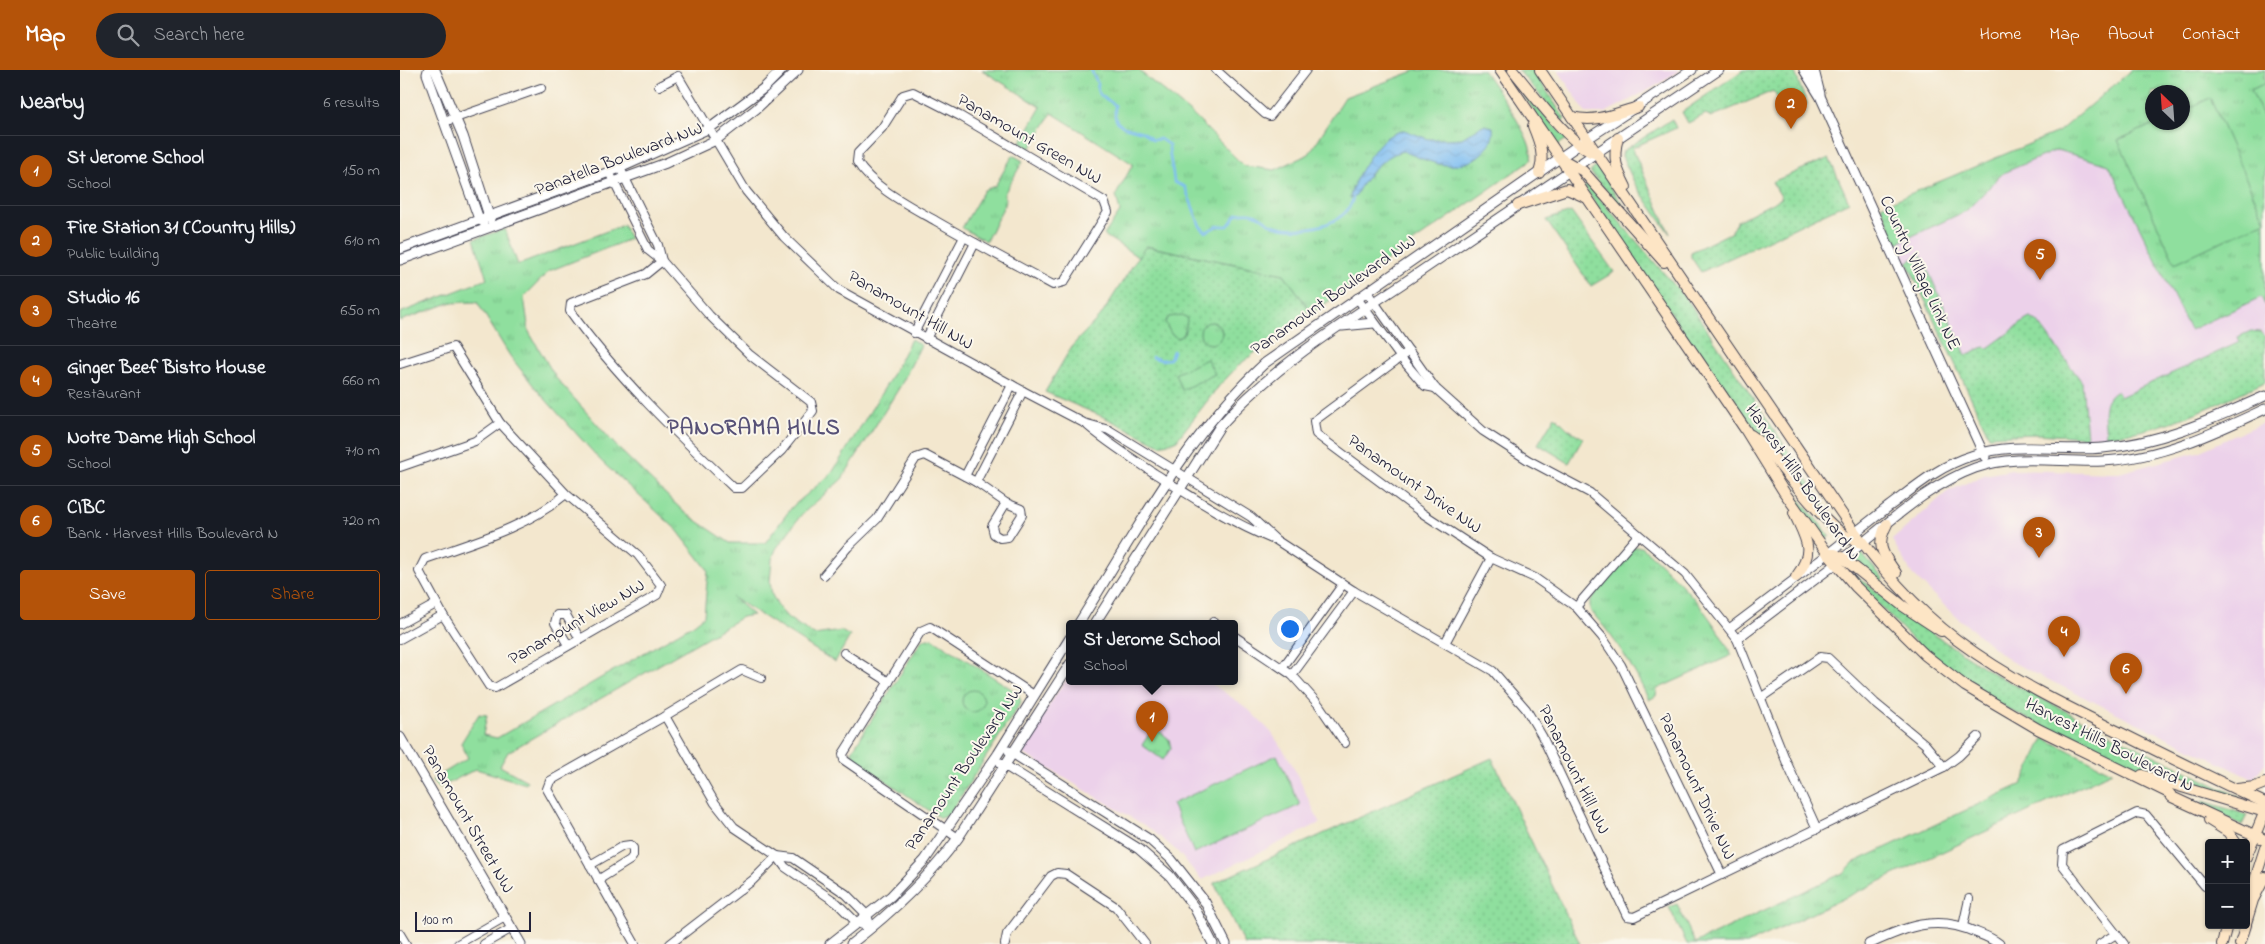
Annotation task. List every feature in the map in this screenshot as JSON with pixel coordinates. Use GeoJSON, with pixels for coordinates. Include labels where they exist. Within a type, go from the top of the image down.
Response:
{"type":"FeatureCollection","features":[{"type":"Feature","properties":{"kind":"main road","name":"Harvest Hills Boulevard N"},"geometry":{"type":"LineString","coordinates":[[1500,70],[1560,158],[1572,168],[1587,198],[1745,429],[1784,492],[1828,554],[1840,561],[1903,634],[1965,686],[2029,725],[2169,793],[2172,797],[2260,834],[2265,840]]}},
{"type":"Feature","properties":{"kind":"main road"},"geometry":{"type":"LineString","coordinates":[[1513,70],[1583,142]]}},
{"type":"Feature","properties":{"kind":"main road"},"geometry":{"type":"LineString","coordinates":[[1540,70],[1572,117],[1586,150],[1596,153]]}},
{"type":"Feature","properties":{"kind":"main road"},"geometry":{"type":"LineString","coordinates":[[1525,107],[1542,151],[1542,164],[1538,173]]}},
{"type":"Feature","properties":{"kind":"main road"},"geometry":{"type":"LineString","coordinates":[[1572,117],[1598,120],[1638,107]]}},
{"type":"Feature","properties":{"kind":"main road"},"geometry":{"type":"LineString","coordinates":[[1618,138],[1614,152],[1616,165],[1646,226]]}},
{"type":"Feature","properties":{"kind":"main road","name":"Harvest Hills Boulevard N"},"geometry":{"type":"LineString","coordinates":[[1596,153],[1690,290],[1851,535]]}},
{"type":"Feature","properties":{"kind":"main road"},"geometry":{"type":"LineString","coordinates":[[1572,168],[1584,171],[1690,290]]}},
{"type":"Feature","properties":{"kind":"main road"},"geometry":{"type":"LineString","coordinates":[[1518,205],[1567,189],[1587,198]]}},
{"type":"Feature","properties":{"kind":"main road"},"geometry":{"type":"LineString","coordinates":[[1745,429],[1762,443],[1834,528],[1851,535],[1862,543]]}},
{"type":"Feature","properties":{"kind":"main road"},"geometry":{"type":"LineString","coordinates":[[1784,492],[1805,539],[1808,552],[1807,563],[1796,577]]}},
{"type":"Feature","properties":{"kind":"main road"},"geometry":{"type":"LineString","coordinates":[[1887,524],[1880,539],[1882,549],[1915,601]]}},
{"type":"Feature","properties":{"kind":"main road","name":"Harvest Hills Boulevard N"},"geometry":{"type":"LineString","coordinates":[[1862,543],[1915,601],[1956,639],[2031,688],[2265,803]]}},
{"type":"Feature","properties":{"kind":"main road"},"geometry":{"type":"LineString","coordinates":[[1840,561],[1902,606],[1956,639]]}},
{"type":"Feature","properties":{"kind":"main road"},"geometry":{"type":"LineString","coordinates":[[2119,769],[2265,812],[2260,834],[2250,850]]}},
{"type":"Feature","properties":{"kind":"main road"},"geometry":{"type":"LineString","coordinates":[[2236,789],[2265,784]]}},
{"type":"Feature","properties":{"kind":"main road"},"geometry":{"type":"LineString","coordinates":[[2172,797],[2182,807],[2202,816],[2228,832],[2233,839]]}},
{"type":"Feature","properties":{"kind":"main road"},"geometry":{"type":"LineString","coordinates":[[2250,895],[2265,848]]}},
{"type":"Feature","properties":{"kind":"main road"},"geometry":{"type":"LineString","coordinates":[[2250,910],[2265,877]]}},
{"type":"Feature","properties":{"kind":"main road"},"geometry":{"type":"LineString","coordinates":[[2222,944],[2226,929]]}},
{"type":"Feature","properties":{"kind":"main road"},"geometry":{"type":"LineString","coordinates":[[2238,944],[2241,929]]}},
{"type":"Feature","properties":{"kind":"main road"},"geometry":{"type":"LineString","coordinates":[[2238,944],[2244,929]]}},
{"type":"Feature","properties":{"kind":"street"},"geometry":{"type":"LineString","coordinates":[[428,70],[427,74],[479,219],[489,227]]}},
{"type":"Feature","properties":{"kind":"street"},"geometry":{"type":"LineString","coordinates":[[435,70],[455,118],[490,215],[489,227]]}},
{"type":"Feature","properties":{"kind":"street","name":"Panatella Boulevard NW"},"geometry":{"type":"LineString","coordinates":[[400,249],[620,168],[710,128],[764,88],[782,70]]}},
{"type":"Feature","properties":{"kind":"street","name":"Panatella Boulevard NW"},"geometry":{"type":"LineString","coordinates":[[400,260],[614,183],[716,140],[756,109],[798,70]]}},
{"type":"Feature","properties":{"kind":"street"},"geometry":{"type":"LineString","coordinates":[[1216,70],[1265,114],[1270,116],[1306,70]]}},
{"type":"Feature","properties":{"kind":"street","name":"Panamount Boulevard NW"},"geometry":{"type":"LineString","coordinates":[[1083,620],[1174,470],[1206,425],[1237,389],[1295,340],[1583,142],[1692,70]]}},
{"type":"Feature","properties":{"kind":"street","name":"Panamount Boulevard NW"},"geometry":{"type":"LineString","coordinates":[[1097,620],[1220,426],[1273,373],[1364,308],[1719,70]]}},
{"type":"Feature","properties":{"kind":"street","name":"Country Village Link NE"},"geometry":{"type":"LineString","coordinates":[[1804,70],[1820,96],[1988,464]]}},
{"type":"Feature","properties":{"kind":"street","name":"Country Village Link NE"},"geometry":{"type":"LineString","coordinates":[[1814,70],[1820,96]]}},
{"type":"Feature","properties":{"kind":"street","name":"Panamount Hill NW"},"geometry":{"type":"LineString","coordinates":[[658,86],[678,76],[746,191],[784,237],[839,290],[914,333],[1084,423],[1109,430],[1251,517],[1276,540],[1354,591],[1493,671],[1526,709],[1542,736],[1627,916],[1634,917],[1722,875]]}},
{"type":"Feature","properties":{"kind":"street"},"geometry":{"type":"LineString","coordinates":[[444,122],[541,88]]}},
{"type":"Feature","properties":{"kind":"street","name":"Panamount Green NW"},"geometry":{"type":"LineString","coordinates":[[913,92],[960,116],[1104,201],[1108,212],[1064,282],[1053,285],[975,243],[901,201],[862,172],[857,162],[858,154],[882,128],[903,95],[913,92]]}},
{"type":"Feature","properties":{"kind":"street"},"geometry":{"type":"LineString","coordinates":[[620,168],[658,245],[662,261]]}},
{"type":"Feature","properties":{"kind":"street"},"geometry":{"type":"LineString","coordinates":[[609,172],[648,250],[662,261],[709,315],[750,355],[811,402],[813,411],[782,450],[742,488],[734,488],[679,436],[588,336],[570,311],[571,303],[646,274],[662,261]]}},
{"type":"Feature","properties":{"kind":"street"},"geometry":{"type":"LineString","coordinates":[[914,333],[964,237]]}},
{"type":"Feature","properties":{"kind":"street"},"geometry":{"type":"LineString","coordinates":[[926,339],[975,243]]}},
{"type":"Feature","properties":{"kind":"street"},"geometry":{"type":"LineString","coordinates":[[1367,292],[1435,388],[1483,431],[1528,460],[1590,493],[1685,574],[1737,638],[1786,761],[1817,829]]}},
{"type":"Feature","properties":{"kind":"street"},"geometry":{"type":"LineString","coordinates":[[1357,298],[1400,358],[1425,386],[1435,388]]}},
{"type":"Feature","properties":{"kind":"street"},"geometry":{"type":"LineString","coordinates":[[1337,328],[1354,323],[1374,323]]}},
{"type":"Feature","properties":{"kind":"street","name":"Panamount View NW"},"geometry":{"type":"LineString","coordinates":[[400,364],[453,347],[500,423],[566,494],[638,556],[661,585],[657,595],[495,688],[489,686],[436,604],[419,571],[425,559],[516,526],[550,508],[566,494]]}},
{"type":"Feature","properties":{"kind":"street","name":"Panamount Drive NW"},"geometry":{"type":"LineString","coordinates":[[1409,351],[1314,422],[1316,434],[1422,513],[1491,558],[1535,578],[1576,607],[1602,637],[1621,665],[1722,875],[1944,767],[1959,756],[1978,737]]}},
{"type":"Feature","properties":{"kind":"street"},"geometry":{"type":"LineString","coordinates":[[970,479],[1012,385]]}},
{"type":"Feature","properties":{"kind":"street"},"geometry":{"type":"LineString","coordinates":[[970,479],[1023,391]]}},
{"type":"Feature","properties":{"kind":"street"},"geometry":{"type":"LineString","coordinates":[[1730,628],[1851,535],[1934,473],[1949,464],[1984,452],[2037,446],[2103,448],[2149,441],[2205,423],[2265,396]]}},
{"type":"Feature","properties":{"kind":"street"},"geometry":{"type":"LineString","coordinates":[[1737,638],[1887,524],[1956,476],[2002,460],[2105,461],[2151,453],[2211,434],[2265,409]]}},
{"type":"Feature","properties":{"kind":"street"},"geometry":{"type":"LineString","coordinates":[[400,467],[475,440],[500,423]]}},
{"type":"Feature","properties":{"kind":"street","name":"Panamount Hill NW"},"geometry":{"type":"LineString","coordinates":[[1084,423],[1103,439],[1241,527],[1276,540]]}},
{"type":"Feature","properties":{"kind":"street"},"geometry":{"type":"LineString","coordinates":[[824,575],[848,547],[877,519],[916,458],[925,455],[970,479],[1006,503],[1021,509],[1022,515],[1008,538],[1000,538],[994,534],[992,526],[1006,503]]}},
{"type":"Feature","properties":{"kind":"street"},"geometry":{"type":"LineString","coordinates":[[1576,607],[1638,535]]}},
{"type":"Feature","properties":{"kind":"street"},"geometry":{"type":"LineString","coordinates":[[1446,643],[1491,558]]}},
{"type":"Feature","properties":{"kind":"street"},"geometry":{"type":"LineString","coordinates":[[1284,667],[1343,584]]}},
{"type":"Feature","properties":{"kind":"street"},"geometry":{"type":"LineString","coordinates":[[1292,675],[1354,591]]}},
{"type":"Feature","properties":{"kind":"street"},"geometry":{"type":"LineString","coordinates":[[400,624],[436,604]]}},
{"type":"Feature","properties":{"kind":"street"},"geometry":{"type":"LineString","coordinates":[[400,640],[443,615]]}},
{"type":"Feature","properties":{"kind":"street"},"geometry":{"type":"LineString","coordinates":[[568,645],[555,623],[557,615],[566,615],[580,639]]}},
{"type":"Feature","properties":{"kind":"street"},"geometry":{"type":"LineString","coordinates":[[958,838],[844,760],[843,754],[921,630],[930,627],[1045,702]]}},
{"type":"Feature","properties":{"kind":"street"},"geometry":{"type":"LineString","coordinates":[[1238,638],[1284,667],[1319,705],[1345,743]]}},
{"type":"Feature","properties":{"kind":"street","name":"Panamount Boulevard NW"},"geometry":{"type":"LineString","coordinates":[[830,944],[891,896],[926,860],[1002,748],[1066,644]]}},
{"type":"Feature","properties":{"kind":"street"},"geometry":{"type":"LineString","coordinates":[[844,653],[889,682]]}},
{"type":"Feature","properties":{"kind":"street"},"geometry":{"type":"LineString","coordinates":[[1762,697],[1820,657],[1828,658],[1875,703],[1925,744],[1944,767]]}},
{"type":"Feature","properties":{"kind":"street"},"geometry":{"type":"LineString","coordinates":[[635,944],[547,790],[550,781],[742,670],[761,678]]}},
{"type":"Feature","properties":{"kind":"street","name":"Panamount Boulevard NW"},"geometry":{"type":"LineString","coordinates":[[851,944],[916,888],[958,838],[1066,670]]}},
{"type":"Feature","properties":{"kind":"street"},"geometry":{"type":"LineString","coordinates":[[665,716],[715,803],[734,827],[777,856],[785,867],[837,903],[857,923],[870,928]]}},
{"type":"Feature","properties":{"kind":"street","name":"Panamount Street NW"},"geometry":{"type":"LineString","coordinates":[[400,738],[521,944]]}},
{"type":"Feature","properties":{"kind":"street"},"geometry":{"type":"LineString","coordinates":[[1002,748],[1013,753],[1150,840],[1171,859],[1205,902],[1226,944]]}},
{"type":"Feature","properties":{"kind":"street"},"geometry":{"type":"LineString","coordinates":[[994,759],[1139,848],[1170,876],[1194,907],[1213,944]]}},
{"type":"Feature","properties":{"kind":"street"},"geometry":{"type":"LineString","coordinates":[[2124,944],[2062,864],[2063,850],[2137,813],[2146,815],[2205,886]]}},
{"type":"Feature","properties":{"kind":"street"},"geometry":{"type":"LineString","coordinates":[[590,865],[623,846],[630,845],[634,848],[633,856],[630,860],[598,880]]}},
{"type":"Feature","properties":{"kind":"street"},"geometry":{"type":"LineString","coordinates":[[777,856],[793,858],[822,875],[846,894],[867,915],[870,928]]}},
{"type":"Feature","properties":{"kind":"street"},"geometry":{"type":"LineString","coordinates":[[670,944],[753,880],[777,856]]}},
{"type":"Feature","properties":{"kind":"street"},"geometry":{"type":"LineString","coordinates":[[1005,944],[1007,934],[1051,876],[1057,873],[1073,878],[1116,907],[1145,944]]}},
{"type":"Feature","properties":{"kind":"street"},"geometry":{"type":"LineString","coordinates":[[1963,926],[1969,899]]}},
{"type":"Feature","properties":{"kind":"street"},"geometry":{"type":"LineString","coordinates":[[458,944],[505,917]]}},
{"type":"Feature","properties":{"kind":"street"},"geometry":{"type":"LineString","coordinates":[[1869,944],[1904,928],[1932,922],[1963,926],[1999,944]]}},
{"type":"Feature","properties":{"kind":"street"},"geometry":{"type":"LineString","coordinates":[[484,944],[512,928]]}},
{"type":"Feature","properties":{"kind":"street"},"geometry":{"type":"LineString","coordinates":[[400,934],[406,944]]}},
{"type":"Feature","properties":{"kind":"street"},"geometry":{"type":"LineString","coordinates":[[2100,944],[2116,934]]}},
{"type":"Feature","properties":{"kind":"shaded area"},"geometry":{"type":"Polygon","coordinates":[[[1558,70],[1680,70],[1654,87],[1605,113],[1586,113],[1558,70]]]}},
{"type":"Feature","properties":{"kind":"shaded area"},"geometry":{"type":"Polygon","coordinates":[[[2057,150],[2109,165],[2190,330],[2261,297],[2265,305],[2265,382],[2178,420],[2131,433],[2083,438],[2036,434],[1989,436],[1897,243],[1966,211],[2002,173],[2057,150]]]}},
{"type":"Feature","properties":{"kind":"shaded area"},"geometry":{"type":"Polygon","coordinates":[[[2265,422],[2265,763],[2253,779],[2010,661],[1951,612],[1912,574],[1892,540],[1947,492],[1984,475],[2012,470],[2119,473],[2198,452],[2265,422]]]}},
{"type":"Feature","properties":{"kind":"shaded area"},"geometry":{"type":"Polygon","coordinates":[[[1066,680],[1066,685],[1214,685],[1247,708],[1271,732],[1290,760],[1320,823],[1202,880],[1176,850],[1149,828],[1019,751],[1066,680]]]}},
{"type":"Feature","properties":{"kind":"green space"},"geometry":{"type":"Polygon","coordinates":[[[982,70],[1138,70],[1194,116],[1244,166],[1275,170],[1309,154],[1345,97],[1417,70],[1483,70],[1521,127],[1531,151],[1531,160],[1312,313],[1284,274],[1146,246],[1138,257],[1104,235],[1120,212],[1116,195],[1133,164],[1052,113],[1030,149],[1020,143],[1041,107],[982,70]]]}},
{"type":"Feature","properties":{"kind":"green space"},"geometry":{"type":"Polygon","coordinates":[[[1518,70],[1533,70],[1565,119],[1563,121],[1518,70]]]}},
{"type":"Feature","properties":{"kind":"green space"},"geometry":{"type":"Polygon","coordinates":[[[1743,70],[1794,70],[1807,104],[1800,107],[1794,97],[1781,103],[1773,91],[1711,117],[1706,114],[1688,123],[1682,112],[1743,70]]]}},
{"type":"Feature","properties":{"kind":"green space"},"geometry":{"type":"Polygon","coordinates":[[[2132,70],[2265,70],[2265,305],[2261,297],[2190,330],[2109,165],[2057,150],[2003,173],[1966,211],[1897,243],[1881,206],[2058,132],[2132,70]]]}},
{"type":"Feature","properties":{"kind":"green space"},"geometry":{"type":"Polygon","coordinates":[[[2265,83],[2265,120],[2251,90],[2265,83]]]}},
{"type":"Feature","properties":{"kind":"green space"},"geometry":{"type":"Polygon","coordinates":[[[1525,97],[1527,97],[1567,139],[1556,146],[1525,97]]]}},
{"type":"Feature","properties":{"kind":"green space"},"geometry":{"type":"Polygon","coordinates":[[[2210,98],[2265,221],[2175,263],[2118,140],[2145,128],[2145,130],[2190,130],[2190,108],[2210,98]]]}},
{"type":"Feature","properties":{"kind":"green space"},"geometry":{"type":"Polygon","coordinates":[[[1672,119],[1676,128],[1632,148],[1670,234],[1635,184],[1622,156],[1623,151],[1672,119]]]}},
{"type":"Feature","properties":{"kind":"green space"},"geometry":{"type":"Polygon","coordinates":[[[1013,155],[1023,161],[1004,194],[1006,202],[986,241],[962,228],[984,190],[995,186],[1013,155]]]}},
{"type":"Feature","properties":{"kind":"green space"},"geometry":{"type":"Polygon","coordinates":[[[1829,158],[1849,202],[1701,272],[1691,257],[1691,252],[1730,233],[1737,221],[1782,198],[1772,182],[1829,158]]]}},
{"type":"Feature","properties":{"kind":"green space"},"geometry":{"type":"Polygon","coordinates":[[[1597,166],[1627,212],[1626,213],[1590,172],[1597,166]]]}},
{"type":"Feature","properties":{"kind":"green space"},"geometry":{"type":"Polygon","coordinates":[[[1588,185],[1688,301],[1835,521],[1833,522],[1747,424],[1584,187],[1588,185]]]}},
{"type":"Feature","properties":{"kind":"green space"},"geometry":{"type":"Polygon","coordinates":[[[1571,212],[1614,272],[1591,286],[1546,220],[1571,212]]]}},
{"type":"Feature","properties":{"kind":"green space"},"geometry":{"type":"Polygon","coordinates":[[[623,225],[630,239],[549,271],[524,297],[529,332],[556,378],[618,448],[684,512],[730,543],[765,543],[792,507],[832,473],[890,379],[911,339],[921,345],[901,385],[842,479],[801,515],[776,549],[772,559],[770,582],[772,595],[779,608],[788,618],[814,635],[841,631],[850,636],[835,662],[732,597],[753,615],[742,617],[508,752],[500,766],[527,781],[526,784],[476,769],[439,788],[432,780],[468,758],[461,743],[479,714],[487,715],[483,735],[497,738],[694,624],[704,616],[708,570],[677,530],[602,462],[537,390],[510,356],[477,302],[449,303],[400,321],[400,313],[487,279],[474,239],[505,229],[518,265],[623,225]]]}},
{"type":"Feature","properties":{"kind":"green space"},"geometry":{"type":"Polygon","coordinates":[[[1145,246],[1284,274],[1310,310],[1239,365],[1219,386],[1176,441],[1160,445],[1108,419],[1045,392],[1072,346],[1102,314],[1145,246]]]}},
{"type":"Feature","properties":{"kind":"green space"},"geometry":{"type":"Polygon","coordinates":[[[1921,255],[1966,355],[1984,347],[1988,348],[2030,318],[2037,321],[2082,382],[2087,437],[2036,434],[1989,436],[1907,262],[1921,255]]]}},
{"type":"Feature","properties":{"kind":"green space"},"geometry":{"type":"Polygon","coordinates":[[[1181,315],[1186,317],[1187,321],[1184,334],[1178,338],[1171,334],[1165,322],[1169,317],[1181,315]]]}},
{"type":"Feature","properties":{"kind":"green space"},"geometry":{"type":"Polygon","coordinates":[[[1211,322],[1219,325],[1222,333],[1219,341],[1211,344],[1203,341],[1200,333],[1203,325],[1211,322]]]}},
{"type":"Feature","properties":{"kind":"green space"},"geometry":{"type":"Polygon","coordinates":[[[2251,331],[2260,332],[2265,337],[2265,382],[2168,423],[2148,429],[2106,436],[2104,411],[2111,395],[2117,391],[2120,397],[2240,342],[2238,337],[2251,331]]]}},
{"type":"Feature","properties":{"kind":"green space"},"geometry":{"type":"Polygon","coordinates":[[[1207,359],[1215,374],[1182,390],[1175,374],[1207,359]]]}},
{"type":"Feature","properties":{"kind":"green space"},"geometry":{"type":"Polygon","coordinates":[[[1555,416],[1568,429],[1583,438],[1569,463],[1538,444],[1555,416]]]}},
{"type":"Feature","properties":{"kind":"green space"},"geometry":{"type":"Polygon","coordinates":[[[1799,499],[1830,536],[1824,541],[1796,501],[1799,499]]]}},
{"type":"Feature","properties":{"kind":"green space"},"geometry":{"type":"Polygon","coordinates":[[[1633,547],[1642,547],[1692,596],[1713,623],[1732,655],[1657,689],[1656,696],[1649,700],[1623,653],[1590,610],[1590,601],[1633,547]]]}},
{"type":"Feature","properties":{"kind":"green space"},"geometry":{"type":"Polygon","coordinates":[[[1861,553],[1883,578],[1881,582],[1854,559],[1861,553]]]}},
{"type":"Feature","properties":{"kind":"green space"},"geometry":{"type":"Polygon","coordinates":[[[1854,574],[1936,636],[1994,674],[2108,733],[2239,797],[2238,800],[2117,764],[1994,702],[1920,647],[1851,576],[1854,574]]]}},
{"type":"Feature","properties":{"kind":"green space"},"geometry":{"type":"Polygon","coordinates":[[[932,638],[1018,693],[1021,702],[949,815],[940,818],[853,758],[852,751],[922,640],[932,638]]]}},
{"type":"Feature","properties":{"kind":"green space"},"geometry":{"type":"Polygon","coordinates":[[[973,690],[981,693],[984,701],[981,709],[973,712],[965,709],[962,701],[965,693],[973,690]]]}},
{"type":"Feature","properties":{"kind":"green space"},"geometry":{"type":"Polygon","coordinates":[[[1159,731],[1169,739],[1171,748],[1163,760],[1142,745],[1150,733],[1159,731]]]}},
{"type":"Feature","properties":{"kind":"green space"},"geometry":{"type":"Polygon","coordinates":[[[2044,738],[2112,772],[1747,944],[1687,944],[1669,907],[1677,904],[1695,943],[1845,872],[1853,863],[2022,784],[2044,738]]]}},
{"type":"Feature","properties":{"kind":"green space"},"geometry":{"type":"Polygon","coordinates":[[[1277,755],[1300,805],[1194,853],[1172,804],[1277,755]]]}},
{"type":"Feature","properties":{"kind":"green space"},"geometry":{"type":"Polygon","coordinates":[[[1492,758],[1580,944],[1244,944],[1214,883],[1492,758]]]}},
{"type":"Feature","properties":{"kind":"green space"},"geometry":{"type":"Polygon","coordinates":[[[2203,801],[2247,815],[2242,825],[2202,804],[2203,801]]]}},
{"type":"Feature","properties":{"kind":"water"},"geometry":{"type":"Polygon","coordinates":[[[1483,125],[1493,127],[1493,134],[1490,144],[1474,159],[1464,164],[1444,165],[1403,151],[1396,153],[1374,169],[1355,197],[1350,198],[1354,183],[1364,165],[1381,142],[1390,135],[1404,130],[1428,139],[1462,138],[1483,125]]]}},
{"type":"Feature","properties":{"kind":"waterway"},"geometry":{"type":"LineString","coordinates":[[1091,70],[1098,84],[1100,95],[1115,105],[1117,122],[1124,127],[1143,132],[1152,140],[1160,139],[1169,145],[1174,182],[1185,187],[1200,226],[1206,232],[1217,226],[1228,226],[1237,214],[1245,213],[1256,214],[1270,224],[1286,228],[1298,229],[1321,226],[1342,216],[1349,208],[1353,198]]}},
{"type":"Feature","properties":{"kind":"waterway"},"geometry":{"type":"LineString","coordinates":[[1152,357],[1161,360],[1170,359],[1173,351]]}},
{"type":"Feature","properties":{"kind":"place","name":"Fire Station 31 (Country Hills)"},"geometry":{"type":"Point","coordinates":[1791,129]}},
{"type":"Feature","properties":{"kind":"place","name":"Notre Dame High School"},"geometry":{"type":"Point","coordinates":[2040,280]}},
{"type":"Feature","properties":{"kind":"place","name":"Studio 16"},"geometry":{"type":"Point","coordinates":[2039,558]}},
{"type":"Feature","properties":{"kind":"place","name":"Ginger Beef Bistro House"},"geometry":{"type":"Point","coordinates":[2064,657]}},
{"type":"Feature","properties":{"kind":"place","name":"CIBC"},"geometry":{"type":"Point","coordinates":[2126,694]}},
{"type":"Feature","properties":{"kind":"place","name":"St Jerome School"},"geometry":{"type":"Point","coordinates":[1152,742]}},
{"type":"Feature","properties":{"kind":"district","name":"PANORAMA HILLS"},"geometry":{"type":"Point","coordinates":[754,429]}}]}
